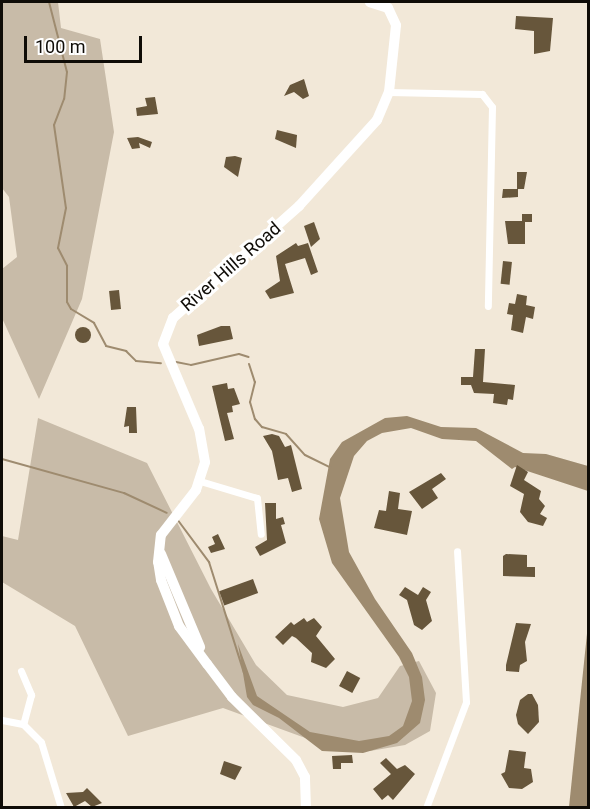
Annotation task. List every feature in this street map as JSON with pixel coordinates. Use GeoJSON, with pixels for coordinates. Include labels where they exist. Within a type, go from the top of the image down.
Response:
{"type":"FeatureCollection","features":[{"type":"Feature","properties":{"kind":"street"},"geometry":{"type":"LineString","coordinates":[[370,2],[389,5]]}},
{"type":"Feature","properties":{"kind":"street","name":"River Hills Road"},"geometry":{"type":"LineString","coordinates":[[200,481],[205,462],[199,429],[164,354],[168,324],[324,181],[368,132],[389,92],[397,40],[394,16],[389,5]]}},
{"type":"Feature","properties":{"kind":"street"},"geometry":{"type":"LineString","coordinates":[[389,92],[482,94],[492,107],[489,306]]}},
{"type":"Feature","properties":{"kind":"street"},"geometry":{"type":"LineString","coordinates":[[261,534],[257,498],[200,481],[168,521],[159,548],[207,664],[232,697],[296,760],[304,777],[306,807]]}},
{"type":"Feature","properties":{"kind":"street"},"geometry":{"type":"LineString","coordinates":[[426,807],[466,702],[457,551]]}},
{"type":"Feature","properties":{"kind":"street"},"geometry":{"type":"LineString","coordinates":[[21,671],[31,695],[23,724]]}},
{"type":"Feature","properties":{"kind":"street"},"geometry":{"type":"LineString","coordinates":[[2,720],[23,724],[41,742],[61,807]]}},
{"type":"Feature","properties":{"kind":"shaded area"},"geometry":{"type":"Polygon","coordinates":[[[2,2],[58,2],[61,28],[100,39],[114,132],[82,299],[39,399],[2,318],[2,269],[17,257],[9,197],[2,188],[2,2]]]}},
{"type":"Feature","properties":{"kind":"shaded area"},"geometry":{"type":"Polygon","coordinates":[[[407,416],[441,427],[476,428],[523,453],[546,454],[588,466],[588,491],[515,467],[512,469],[476,441],[442,439],[411,428],[382,433],[367,441],[354,456],[340,498],[349,552],[375,599],[412,653],[422,677],[425,700],[420,723],[397,743],[363,753],[322,751],[279,718],[253,705],[247,697],[238,644],[257,696],[310,732],[359,741],[389,736],[403,726],[412,701],[409,677],[399,657],[332,563],[319,519],[330,459],[342,442],[385,418],[407,416]]]}},
{"type":"Feature","properties":{"kind":"shaded area"},"geometry":{"type":"Polygon","coordinates":[[[38,418],[147,463],[211,589],[256,665],[287,695],[343,707],[378,698],[400,666],[419,661],[436,693],[430,731],[405,745],[370,751],[319,743],[223,708],[128,736],[75,626],[2,582],[2,536],[18,540],[38,418]]]}},
{"type":"Feature","properties":{"kind":"shaded area"},"geometry":{"type":"Polygon","coordinates":[[[588,624],[588,807],[569,807],[588,624]]]}},
{"type":"Feature","properties":{"kind":"building"},"geometry":{"type":"Polygon","coordinates":[[[516,16],[553,18],[550,51],[534,54],[534,31],[515,29],[516,16]]]}},
{"type":"Feature","properties":{"kind":"building"},"geometry":{"type":"Polygon","coordinates":[[[304,79],[309,96],[303,99],[294,92],[284,96],[290,85],[304,79]]]}},
{"type":"Feature","properties":{"kind":"building"},"geometry":{"type":"Polygon","coordinates":[[[155,97],[158,114],[137,116],[136,108],[147,106],[145,98],[155,97]]]}},
{"type":"Feature","properties":{"kind":"building"},"geometry":{"type":"Polygon","coordinates":[[[277,130],[297,135],[296,148],[275,139],[277,130]]]}},
{"type":"Feature","properties":{"kind":"building"},"geometry":{"type":"Polygon","coordinates":[[[138,137],[152,142],[150,148],[139,143],[140,148],[132,149],[127,138],[138,137]]]}},
{"type":"Feature","properties":{"kind":"building"},"geometry":{"type":"Polygon","coordinates":[[[226,157],[242,158],[238,177],[224,167],[226,157]]]}},
{"type":"Feature","properties":{"kind":"building"},"geometry":{"type":"Polygon","coordinates":[[[517,172],[527,172],[524,189],[518,189],[518,197],[502,198],[503,189],[517,189],[517,172]]]}},
{"type":"Feature","properties":{"kind":"building"},"geometry":{"type":"Polygon","coordinates":[[[522,214],[532,214],[532,222],[525,222],[525,244],[508,244],[505,221],[522,221],[522,214]]]}},
{"type":"Feature","properties":{"kind":"building"},"geometry":{"type":"Polygon","coordinates":[[[314,222],[320,239],[311,247],[304,226],[314,222]]]}},
{"type":"Feature","properties":{"kind":"building"},"geometry":{"type":"Polygon","coordinates":[[[296,243],[298,246],[308,243],[318,272],[311,275],[305,258],[285,264],[294,293],[270,299],[265,291],[280,281],[276,256],[296,243]]]}},
{"type":"Feature","properties":{"kind":"building"},"geometry":{"type":"Polygon","coordinates":[[[503,261],[512,262],[510,285],[501,284],[503,261]]]}},
{"type":"Feature","properties":{"kind":"building"},"geometry":{"type":"Polygon","coordinates":[[[119,290],[121,309],[111,310],[109,291],[119,290]]]}},
{"type":"Feature","properties":{"kind":"building"},"geometry":{"type":"Polygon","coordinates":[[[517,294],[527,296],[526,305],[535,307],[533,319],[526,317],[523,333],[511,330],[513,315],[507,314],[509,303],[515,304],[517,294]]]}},
{"type":"Feature","properties":{"kind":"building"},"geometry":{"type":"Polygon","coordinates":[[[221,326],[230,326],[233,339],[199,346],[197,335],[221,326]]]}},
{"type":"Feature","properties":{"kind":"building"},"geometry":{"type":"Polygon","coordinates":[[[80,327],[86,327],[91,335],[89,341],[80,343],[75,338],[75,332],[80,327]]]}},
{"type":"Feature","properties":{"kind":"building"},"geometry":{"type":"Polygon","coordinates":[[[475,349],[485,349],[483,382],[515,385],[513,400],[508,399],[507,405],[493,403],[494,394],[474,393],[471,385],[461,385],[461,377],[473,377],[475,349]]]}},
{"type":"Feature","properties":{"kind":"building"},"geometry":{"type":"Polygon","coordinates":[[[227,383],[228,389],[234,388],[240,404],[232,406],[233,412],[227,413],[234,439],[225,441],[212,386],[227,383]]]}},
{"type":"Feature","properties":{"kind":"building"},"geometry":{"type":"Polygon","coordinates":[[[127,407],[136,407],[137,433],[129,433],[129,426],[124,427],[127,407]]]}},
{"type":"Feature","properties":{"kind":"building"},"geometry":{"type":"Polygon","coordinates":[[[272,434],[279,436],[285,447],[291,445],[302,489],[292,492],[288,478],[278,480],[272,451],[263,436],[272,434]]]}},
{"type":"Feature","properties":{"kind":"building"},"geometry":{"type":"Polygon","coordinates":[[[517,465],[528,472],[524,480],[541,491],[539,499],[545,506],[540,514],[547,518],[543,526],[528,522],[520,512],[524,494],[510,486],[517,465]]]}},
{"type":"Feature","properties":{"kind":"building"},"geometry":{"type":"Polygon","coordinates":[[[441,473],[446,479],[432,489],[438,498],[422,509],[409,492],[441,473]]]}},
{"type":"Feature","properties":{"kind":"building"},"geometry":{"type":"Polygon","coordinates":[[[389,491],[400,493],[398,509],[412,511],[407,535],[374,528],[379,510],[386,511],[389,491]]]}},
{"type":"Feature","properties":{"kind":"building"},"geometry":{"type":"Polygon","coordinates":[[[265,503],[276,503],[276,519],[283,517],[285,524],[281,525],[286,543],[260,556],[255,547],[267,540],[265,503]]]}},
{"type":"Feature","properties":{"kind":"building"},"geometry":{"type":"Polygon","coordinates":[[[218,534],[225,549],[211,553],[208,547],[215,544],[212,537],[218,534]]]}},
{"type":"Feature","properties":{"kind":"building"},"geometry":{"type":"Polygon","coordinates":[[[506,554],[527,555],[527,567],[535,567],[535,577],[503,576],[503,556],[506,554]]]}},
{"type":"Feature","properties":{"kind":"building"},"geometry":{"type":"Polygon","coordinates":[[[253,579],[258,593],[224,605],[219,591],[253,579]]]}},
{"type":"Feature","properties":{"kind":"building"},"geometry":{"type":"Polygon","coordinates":[[[405,587],[418,595],[423,587],[431,592],[426,600],[432,621],[422,630],[414,625],[407,600],[399,595],[405,587]]]}},
{"type":"Feature","properties":{"kind":"building"},"geometry":{"type":"Polygon","coordinates":[[[304,618],[307,622],[314,618],[322,627],[316,636],[335,659],[326,668],[311,662],[312,653],[296,638],[292,636],[283,645],[275,637],[291,622],[294,625],[304,618]]]}},
{"type":"Feature","properties":{"kind":"building"},"geometry":{"type":"Polygon","coordinates":[[[516,623],[531,624],[525,642],[527,661],[520,665],[519,672],[506,671],[516,623]]]}},
{"type":"Feature","properties":{"kind":"building"},"geometry":{"type":"Polygon","coordinates":[[[347,671],[360,678],[352,693],[339,686],[347,671]]]}},
{"type":"Feature","properties":{"kind":"building"},"geometry":{"type":"Polygon","coordinates":[[[532,694],[538,705],[539,722],[528,734],[518,724],[516,715],[520,700],[532,694]]]}},
{"type":"Feature","properties":{"kind":"building"},"geometry":{"type":"Polygon","coordinates":[[[509,750],[526,752],[524,768],[531,769],[533,782],[522,789],[509,788],[501,774],[505,772],[509,750]]]}},
{"type":"Feature","properties":{"kind":"building"},"geometry":{"type":"Polygon","coordinates":[[[352,755],[353,763],[341,763],[341,769],[333,769],[332,756],[352,755]]]}},
{"type":"Feature","properties":{"kind":"building"},"geometry":{"type":"Polygon","coordinates":[[[386,758],[397,769],[405,765],[415,774],[393,800],[388,795],[382,800],[373,789],[391,774],[380,763],[386,758]]]}},
{"type":"Feature","properties":{"kind":"building"},"geometry":{"type":"Polygon","coordinates":[[[224,761],[242,767],[235,780],[220,774],[224,761]]]}},
{"type":"Feature","properties":{"kind":"building"},"geometry":{"type":"Polygon","coordinates":[[[87,788],[102,803],[92,807],[85,801],[74,807],[66,793],[83,792],[87,788]]]}},
{"type":"Feature","properties":{"kind":"waterway"},"geometry":{"type":"LineString","coordinates":[[49,2],[67,72],[64,99],[54,125],[66,208],[58,248],[67,266],[67,302],[71,309],[94,323],[106,346],[126,351],[136,361],[161,363]]}},
{"type":"Feature","properties":{"kind":"waterway"},"geometry":{"type":"LineString","coordinates":[[176,362],[191,365],[239,354],[249,357]]}},
{"type":"Feature","properties":{"kind":"waterway"},"geometry":{"type":"LineString","coordinates":[[249,364],[255,382],[250,402],[255,419],[262,427],[286,434],[305,455],[330,467]]}},
{"type":"Feature","properties":{"kind":"waterway"},"geometry":{"type":"LineString","coordinates":[[2,459],[124,493],[167,513]]}},
{"type":"Feature","properties":{"kind":"waterway"},"geometry":{"type":"LineString","coordinates":[[177,519],[209,562],[244,673]]}}]}
